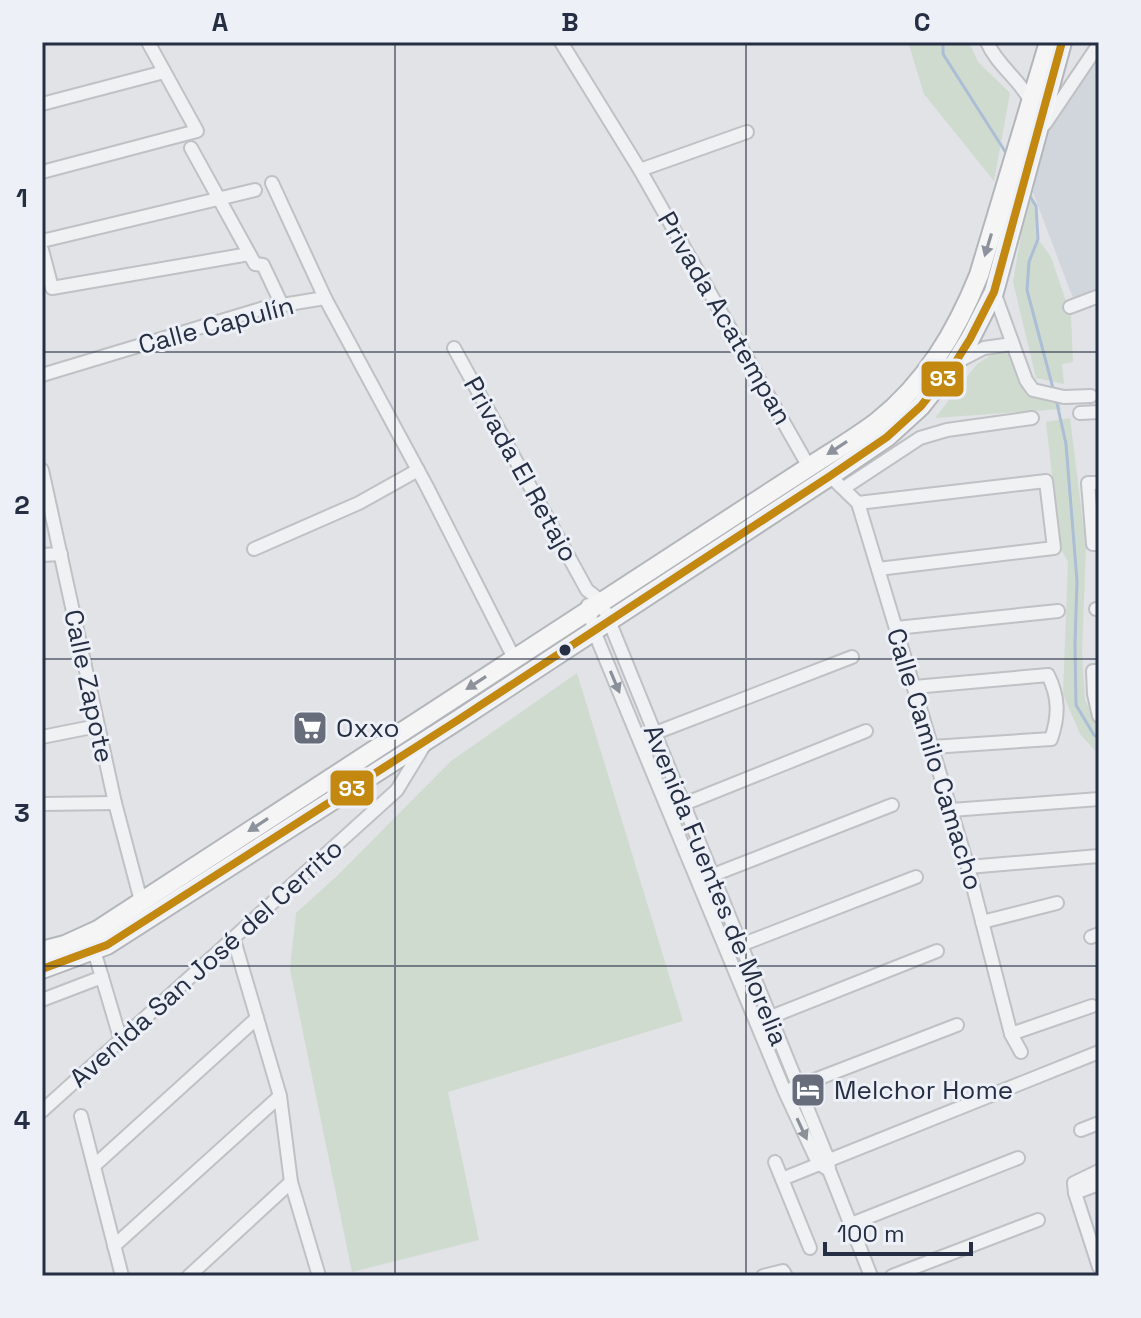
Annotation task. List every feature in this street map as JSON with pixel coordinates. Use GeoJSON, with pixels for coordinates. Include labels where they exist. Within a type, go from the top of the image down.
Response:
{"type":"FeatureCollection","features":[{"type":"Feature","properties":{"kind":"highway"},"geometry":{"type":"LineString","coordinates":[[42,951],[65,945],[98,930],[514,658],[592,600],[809,467],[892,409],[941,352],[966,308],[1018,171],[1030,100],[1049,42]]}},
{"type":"Feature","properties":{"kind":"highway"},"geometry":{"type":"LineString","coordinates":[[1024,142],[1062,42]]}},
{"type":"Feature","properties":{"kind":"highway"},"geometry":{"type":"LineString","coordinates":[[42,969],[107,945],[602,627],[837,482],[921,406],[955,363],[994,292],[1019,198],[1018,171]]}},
{"type":"Feature","properties":{"kind":"street"},"geometry":{"type":"LineString","coordinates":[[42,172],[197,131],[148,42]]}},
{"type":"Feature","properties":{"kind":"street","name":"Privada Acatempan"},"geometry":{"type":"LineString","coordinates":[[561,42],[640,170],[809,467]]}},
{"type":"Feature","properties":{"kind":"street"},"geometry":{"type":"LineString","coordinates":[[987,42],[994,57],[1030,100]]}},
{"type":"Feature","properties":{"kind":"street"},"geometry":{"type":"LineString","coordinates":[[1024,142],[1099,44]]}},
{"type":"Feature","properties":{"kind":"street"},"geometry":{"type":"LineString","coordinates":[[42,104],[164,72]]}},
{"type":"Feature","properties":{"kind":"street"},"geometry":{"type":"LineString","coordinates":[[640,170],[747,132]]}},
{"type":"Feature","properties":{"kind":"street"},"geometry":{"type":"LineString","coordinates":[[191,148],[255,264],[263,265],[282,305]]}},
{"type":"Feature","properties":{"kind":"street"},"geometry":{"type":"LineString","coordinates":[[272,183],[325,298]]}},
{"type":"Feature","properties":{"kind":"street"},"geometry":{"type":"LineString","coordinates":[[42,241],[255,190]]}},
{"type":"Feature","properties":{"kind":"street"},"geometry":{"type":"LineString","coordinates":[[42,250],[52,288],[249,254]]}},
{"type":"Feature","properties":{"kind":"street"},"geometry":{"type":"LineString","coordinates":[[994,292],[1026,380],[1033,390],[1064,397],[1091,396]]}},
{"type":"Feature","properties":{"kind":"street"},"geometry":{"type":"LineString","coordinates":[[1070,307],[1099,296]]}},
{"type":"Feature","properties":{"kind":"street","name":"Calle Capulín"},"geometry":{"type":"LineString","coordinates":[[42,375],[264,308],[325,298],[426,485],[514,658]]}},
{"type":"Feature","properties":{"kind":"street"},"geometry":{"type":"LineString","coordinates":[[955,363],[984,348],[1012,344]]}},
{"type":"Feature","properties":{"kind":"street","name":"Privada El Retajo"},"geometry":{"type":"LineString","coordinates":[[454,348],[592,600]]}},
{"type":"Feature","properties":{"kind":"street"},"geometry":{"type":"LineString","coordinates":[[1080,413],[1099,412]]}},
{"type":"Feature","properties":{"kind":"street"},"geometry":{"type":"LineString","coordinates":[[837,482],[920,438],[947,430],[1032,418]]}},
{"type":"Feature","properties":{"kind":"street","name":"Calle Zapote"},"geometry":{"type":"LineString","coordinates":[[42,470],[97,726],[141,901]]}},
{"type":"Feature","properties":{"kind":"street"},"geometry":{"type":"LineString","coordinates":[[254,549],[359,503],[418,470]]}},
{"type":"Feature","properties":{"kind":"street"},"geometry":{"type":"LineString","coordinates":[[858,503],[1046,481],[1054,548],[878,569]]}},
{"type":"Feature","properties":{"kind":"street","name":"Calle Camilo Camacho"},"geometry":{"type":"LineString","coordinates":[[837,482],[858,503],[968,867],[1011,1034],[1021,1052]]}},
{"type":"Feature","properties":{"kind":"street"},"geometry":{"type":"LineString","coordinates":[[1093,483],[1096,544]]}},
{"type":"Feature","properties":{"kind":"street"},"geometry":{"type":"LineString","coordinates":[[42,555],[61,554]]}},
{"type":"Feature","properties":{"kind":"street","name":"Avenida Fuentes de Morelia"},"geometry":{"type":"LineString","coordinates":[[592,600],[639,740],[756,1023],[825,1164],[871,1276]]}},
{"type":"Feature","properties":{"kind":"street"},"geometry":{"type":"LineString","coordinates":[[896,628],[1058,611]]}},
{"type":"Feature","properties":{"kind":"street","name":"Avenida Fuentes de Morelia"},"geometry":{"type":"LineString","coordinates":[[602,627],[656,733],[769,1018],[791,1090]]}},
{"type":"Feature","properties":{"kind":"street"},"geometry":{"type":"LineString","coordinates":[[639,740],[852,657]]}},
{"type":"Feature","properties":{"kind":"street"},"geometry":{"type":"LineString","coordinates":[[1096,671],[1094,694],[1099,716]]}},
{"type":"Feature","properties":{"kind":"street"},"geometry":{"type":"LineString","coordinates":[[914,687],[1048,675],[1055,688],[1058,717],[1051,739],[932,747]]}},
{"type":"Feature","properties":{"kind":"street"},"geometry":{"type":"LineString","coordinates":[[42,737],[97,726]]}},
{"type":"Feature","properties":{"kind":"street"},"geometry":{"type":"LineString","coordinates":[[669,811],[866,731]]}},
{"type":"Feature","properties":{"kind":"street","name":"Avenida San José del Cerrito"},"geometry":{"type":"LineString","coordinates":[[42,1111],[397,790],[427,740]]}},
{"type":"Feature","properties":{"kind":"street"},"geometry":{"type":"LineString","coordinates":[[951,810],[1099,799]]}},
{"type":"Feature","properties":{"kind":"street"},"geometry":{"type":"LineString","coordinates":[[42,804],[115,803]]}},
{"type":"Feature","properties":{"kind":"street"},"geometry":{"type":"LineString","coordinates":[[698,881],[892,805]]}},
{"type":"Feature","properties":{"kind":"street"},"geometry":{"type":"LineString","coordinates":[[968,867],[1099,856]]}},
{"type":"Feature","properties":{"kind":"street"},"geometry":{"type":"LineString","coordinates":[[727,951],[916,877]]}},
{"type":"Feature","properties":{"kind":"street"},"geometry":{"type":"LineString","coordinates":[[982,922],[1057,903]]}},
{"type":"Feature","properties":{"kind":"street"},"geometry":{"type":"LineString","coordinates":[[234,940],[280,1096],[291,1182],[319,1276]]}},
{"type":"Feature","properties":{"kind":"street"},"geometry":{"type":"LineString","coordinates":[[94,951],[121,1041]]}},
{"type":"Feature","properties":{"kind":"street"},"geometry":{"type":"LineString","coordinates":[[756,1023],[937,951]]}},
{"type":"Feature","properties":{"kind":"street"},"geometry":{"type":"LineString","coordinates":[[42,1000],[102,977]]}},
{"type":"Feature","properties":{"kind":"street"},"geometry":{"type":"LineString","coordinates":[[1011,1034],[1092,1006]]}},
{"type":"Feature","properties":{"kind":"street"},"geometry":{"type":"LineString","coordinates":[[95,1165],[257,1018]]}},
{"type":"Feature","properties":{"kind":"street"},"geometry":{"type":"LineString","coordinates":[[791,1090],[957,1025]]}},
{"type":"Feature","properties":{"kind":"street"},"geometry":{"type":"LineString","coordinates":[[782,1179],[1099,1052]]}},
{"type":"Feature","properties":{"kind":"street"},"geometry":{"type":"LineString","coordinates":[[114,1246],[280,1096]]}},
{"type":"Feature","properties":{"kind":"street"},"geometry":{"type":"LineString","coordinates":[[81,1116],[122,1276]]}},
{"type":"Feature","properties":{"kind":"street"},"geometry":{"type":"LineString","coordinates":[[1081,1130],[1099,1123]]}},
{"type":"Feature","properties":{"kind":"street"},"geometry":{"type":"LineString","coordinates":[[851,1224],[1018,1158]]}},
{"type":"Feature","properties":{"kind":"street"},"geometry":{"type":"LineString","coordinates":[[775,1162],[810,1248]]}},
{"type":"Feature","properties":{"kind":"street"},"geometry":{"type":"LineString","coordinates":[[1099,1171],[1074,1183],[1099,1267]]}},
{"type":"Feature","properties":{"kind":"street"},"geometry":{"type":"LineString","coordinates":[[189,1276],[291,1182]]}},
{"type":"Feature","properties":{"kind":"street"},"geometry":{"type":"LineString","coordinates":[[1075,1193],[1099,1184]]}},
{"type":"Feature","properties":{"kind":"street"},"geometry":{"type":"LineString","coordinates":[[892,1276],[1038,1220]]}},
{"type":"Feature","properties":{"kind":"street"},"geometry":{"type":"LineString","coordinates":[[763,1276],[785,1273]]}},
{"type":"Feature","properties":{"kind":"shaded area"},"geometry":{"type":"Polygon","coordinates":[[[908,42],[969,42],[978,62],[1010,93],[994,181],[924,94],[908,42]]]}},
{"type":"Feature","properties":{"kind":"shaded area"},"geometry":{"type":"Polygon","coordinates":[[[1099,52],[1099,291],[1074,301],[1032,190],[1040,137],[1099,52]]]}},
{"type":"Feature","properties":{"kind":"shaded area"},"geometry":{"type":"Polygon","coordinates":[[[1032,190],[1038,239],[1051,257],[1071,316],[1073,362],[1062,364],[1064,384],[1036,378],[1013,282],[1032,190]]]}},
{"type":"Feature","properties":{"kind":"shaded area"},"geometry":{"type":"Polygon","coordinates":[[[999,350],[1012,355],[1029,395],[1060,400],[1061,409],[935,418],[977,364],[999,350]]]}},
{"type":"Feature","properties":{"kind":"shaded area"},"geometry":{"type":"Polygon","coordinates":[[[1070,418],[1086,547],[1082,652],[1085,700],[1099,727],[1099,755],[1080,734],[1063,694],[1068,562],[1060,547],[1046,422],[1070,418]]]}},
{"type":"Feature","properties":{"kind":"shaded area"},"geometry":{"type":"Polygon","coordinates":[[[577,673],[683,1021],[448,1092],[479,1240],[352,1272],[290,969],[296,913],[451,761],[577,673]]]}},
{"type":"Feature","properties":{"kind":"waterway"},"geometry":{"type":"LineString","coordinates":[[943,42],[943,54],[1008,156]]}},
{"type":"Feature","properties":{"kind":"waterway"},"geometry":{"type":"LineString","coordinates":[[1029,195],[1036,206],[1038,239],[1029,262],[1027,290],[1054,392]]}},
{"type":"Feature","properties":{"kind":"waterway"},"geometry":{"type":"LineString","coordinates":[[1056,399],[1066,444],[1077,581],[1076,705],[1099,738]]}},
{"type":"Feature","properties":{"kind":"transit line","name":"93"},"geometry":{"type":"LineString","coordinates":[[42,969],[107,945],[458,720],[887,437],[921,406],[955,363],[994,292],[1062,42]]}},
{"type":"Feature","properties":{"kind":"place","name":"Oxxo"},"geometry":{"type":"Point","coordinates":[310,728]}},
{"type":"Feature","properties":{"kind":"place","name":"Melchor Home"},"geometry":{"type":"Point","coordinates":[808,1090]}}]}
